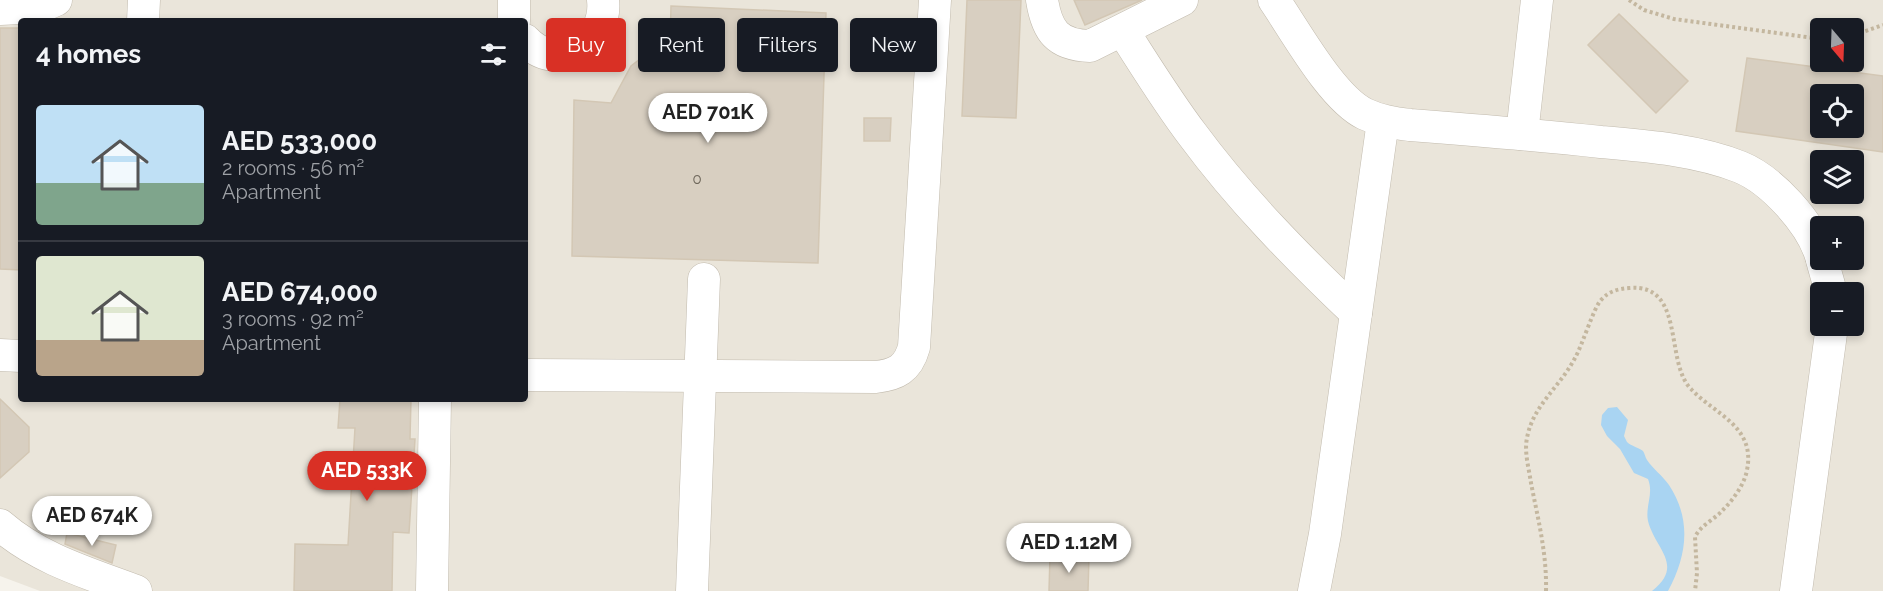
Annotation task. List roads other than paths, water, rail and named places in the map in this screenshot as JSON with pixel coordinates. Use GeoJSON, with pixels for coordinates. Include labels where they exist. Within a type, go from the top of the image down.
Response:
{"type":"FeatureCollection","features":[{"type":"Feature","properties":{"kind":"lane"},"geometry":{"type":"LineString","coordinates":[[0,9],[40,7],[56,0]]}},
{"type":"Feature","properties":{"kind":"lane"},"geometry":{"type":"LineString","coordinates":[[143,18],[144,0]]}},
{"type":"Feature","properties":{"kind":"lane"},"geometry":{"type":"LineString","coordinates":[[514,0],[518,18]]}},
{"type":"Feature","properties":{"kind":"lane"},"geometry":{"type":"LineString","coordinates":[[528,41],[538,50],[551,54],[576,51],[588,44],[602,23],[603,0]]}},
{"type":"Feature","properties":{"kind":"lane"},"geometry":{"type":"LineString","coordinates":[[528,375],[875,377],[896,373],[911,360],[914,347],[935,0]]}},
{"type":"Feature","properties":{"kind":"lane"},"geometry":{"type":"LineString","coordinates":[[1042,0],[1050,29],[1061,39],[1075,45],[1090,46],[1182,0]]}},
{"type":"Feature","properties":{"kind":"lane"},"geometry":{"type":"LineString","coordinates":[[1274,0],[1333,87],[1347,102],[1364,113],[1383,121],[1410,125],[1522,134],[1713,158],[1742,168],[1770,186],[1799,216],[1810,237]]}},
{"type":"Feature","properties":{"kind":"lane"},"geometry":{"type":"LineString","coordinates":[[1522,134],[1537,0]]}},
{"type":"Feature","properties":{"kind":"lane"},"geometry":{"type":"LineString","coordinates":[[1123,31],[1167,99],[1215,162],[1293,251],[1356,313]]}},
{"type":"Feature","properties":{"kind":"lane"},"geometry":{"type":"LineString","coordinates":[[1317,588],[1383,121]]}},
{"type":"Feature","properties":{"kind":"lane"},"geometry":{"type":"LineString","coordinates":[[692,591],[704,279]]}},
{"type":"Feature","properties":{"kind":"lane"},"geometry":{"type":"LineString","coordinates":[[1796,591],[1831,336]]}},
{"type":"Feature","properties":{"kind":"lane"},"geometry":{"type":"LineString","coordinates":[[0,355],[18,356]]}},
{"type":"Feature","properties":{"kind":"lane"},"geometry":{"type":"LineString","coordinates":[[432,591],[435,402]]}},
{"type":"Feature","properties":{"kind":"lane"},"geometry":{"type":"LineString","coordinates":[[0,525],[27,546],[42,554],[136,591]]}},
{"type":"Feature","properties":{"kind":"water"},"geometry":{"type":"Polygon","coordinates":[[[1617,407],[1628,420],[1624,436],[1627,442],[1643,451],[1649,463],[1669,485],[1681,511],[1684,525],[1683,551],[1668,591],[1652,591],[1662,582],[1667,565],[1648,521],[1650,484],[1648,479],[1634,473],[1620,449],[1607,436],[1601,425],[1602,415],[1608,408],[1617,407]]]}}]}
